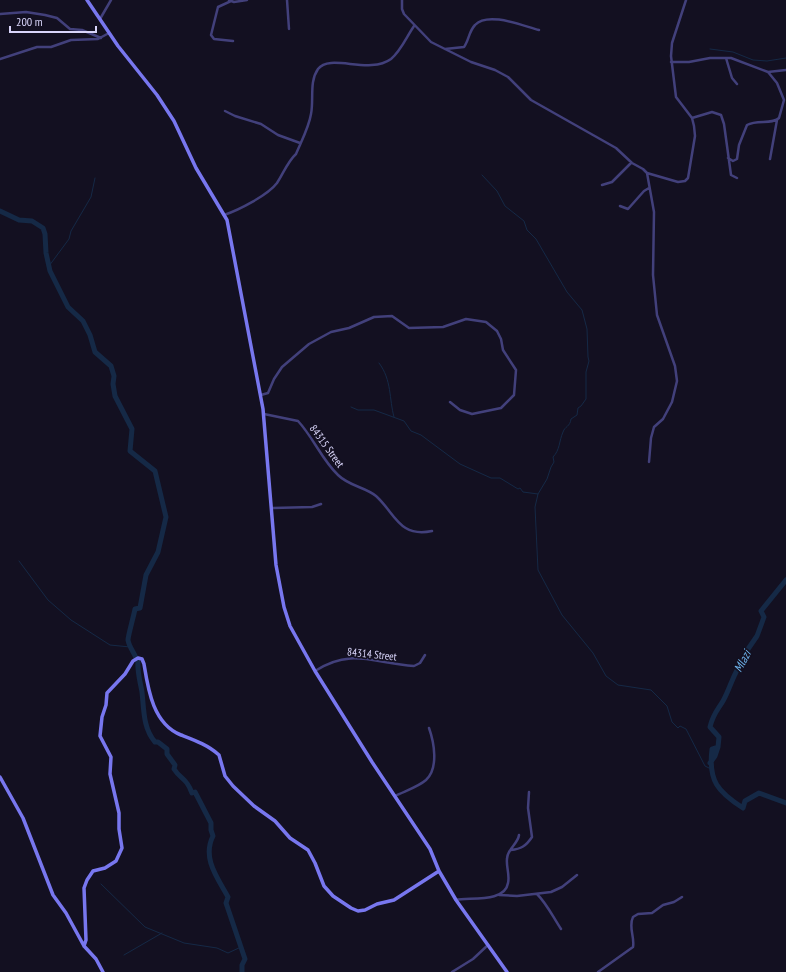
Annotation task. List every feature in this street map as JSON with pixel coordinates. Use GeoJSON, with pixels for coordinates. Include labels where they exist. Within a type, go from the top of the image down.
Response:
{"type":"FeatureCollection","features":[{"type":"Feature","properties":{"kind":"street"},"geometry":{"type":"LineString","coordinates":[[87,0],[109,33],[157,95],[174,121],[196,168],[224,215],[229,227],[264,414],[273,508],[276,565],[284,607],[290,626],[315,670],[394,796],[430,849],[439,871],[456,900],[506,972]]}},
{"type":"Feature","properties":{"kind":"street"},"geometry":{"type":"LineString","coordinates":[[100,19],[110,0]]}},
{"type":"Feature","properties":{"kind":"street"},"geometry":{"type":"LineString","coordinates":[[233,41],[214,39],[211,35],[218,7],[230,1],[247,0]]}},
{"type":"Feature","properties":{"kind":"street"},"geometry":{"type":"LineString","coordinates":[[287,0],[289,29]]}},
{"type":"Feature","properties":{"kind":"street"},"geometry":{"type":"LineString","coordinates":[[402,0],[402,9],[404,14],[431,42],[471,62],[495,70],[508,77],[531,100],[616,148],[632,163],[647,173],[678,182],[687,180],[695,136],[692,118],[676,97],[671,62],[672,43],[686,0]]}},
{"type":"Feature","properties":{"kind":"street"},"geometry":{"type":"LineString","coordinates":[[0,14],[26,12],[45,15],[57,18],[70,30],[82,30],[102,38]]}},
{"type":"Feature","properties":{"kind":"street"},"geometry":{"type":"LineString","coordinates":[[444,49],[464,47],[470,32],[476,24],[489,19],[500,20],[539,30]]}},
{"type":"Feature","properties":{"kind":"street"},"geometry":{"type":"LineString","coordinates":[[224,215],[238,210],[272,188],[296,154],[311,116],[313,83],[319,68],[328,62],[363,66],[387,62],[396,55],[414,26]]}},
{"type":"Feature","properties":{"kind":"street"},"geometry":{"type":"LineString","coordinates":[[0,60],[37,47],[51,47],[71,40],[102,38],[109,33]]}},
{"type":"Feature","properties":{"kind":"street"},"geometry":{"type":"LineString","coordinates":[[671,62],[726,58],[741,61],[768,72],[786,70]]}},
{"type":"Feature","properties":{"kind":"street"},"geometry":{"type":"LineString","coordinates":[[726,58],[732,78],[737,84]]}},
{"type":"Feature","properties":{"kind":"street"},"geometry":{"type":"LineString","coordinates":[[768,72],[777,83],[784,100],[777,120],[770,158]]}},
{"type":"Feature","properties":{"kind":"street"},"geometry":{"type":"LineString","coordinates":[[225,111],[235,116],[261,124],[278,135],[300,143]]}},
{"type":"Feature","properties":{"kind":"street"},"geometry":{"type":"LineString","coordinates":[[692,118],[712,112],[721,115],[724,124],[731,175],[737,178]]}},
{"type":"Feature","properties":{"kind":"street"},"geometry":{"type":"LineString","coordinates":[[728,158],[733,161],[737,159],[739,144],[747,125],[758,121],[777,120]]}},
{"type":"Feature","properties":{"kind":"street"},"geometry":{"type":"LineString","coordinates":[[602,185],[612,182],[632,163]]}},
{"type":"Feature","properties":{"kind":"street"},"geometry":{"type":"LineString","coordinates":[[647,173],[654,212],[653,275],[657,315],[675,366],[677,381],[672,402],[663,418],[654,427],[651,438],[649,462]]}},
{"type":"Feature","properties":{"kind":"street"},"geometry":{"type":"LineString","coordinates":[[620,206],[628,209],[644,191],[649,188]]}},
{"type":"Feature","properties":{"kind":"street"},"geometry":{"type":"LineString","coordinates":[[261,395],[268,393],[279,371],[306,345],[331,332],[349,328],[374,317],[392,316],[409,328],[443,327],[466,319],[486,322],[498,331],[501,337],[503,350],[515,367],[516,374],[514,394],[501,408],[472,414],[460,410],[450,402]]}},
{"type":"Feature","properties":{"kind":"street","name":"84315 Street"},"geometry":{"type":"LineString","coordinates":[[264,414],[298,420],[339,476],[356,487],[372,493],[382,502],[392,517],[409,530],[425,532],[432,531]]}},
{"type":"Feature","properties":{"kind":"street"},"geometry":{"type":"LineString","coordinates":[[273,508],[312,507],[320,504]]}},
{"type":"Feature","properties":{"kind":"street","name":"84314 Street"},"geometry":{"type":"LineString","coordinates":[[315,670],[325,664],[346,657],[414,666],[420,663],[425,655]]}},
{"type":"Feature","properties":{"kind":"street"},"geometry":{"type":"LineString","coordinates":[[84,946],[86,940],[84,888],[87,880],[91,873],[116,860],[122,848],[119,829],[119,813],[110,774],[111,757],[100,736],[102,717],[107,693],[125,674],[133,661],[138,658],[142,659],[144,664],[150,698],[164,721],[179,734],[195,740],[219,755],[226,776],[235,789],[254,806],[275,821],[290,838],[308,850],[324,886],[333,896],[355,910],[365,910],[378,904],[394,900],[439,871]]}},
{"type":"Feature","properties":{"kind":"street"},"geometry":{"type":"LineString","coordinates":[[394,796],[421,783],[427,779],[430,774],[433,764],[434,742],[429,728]]}},
{"type":"Feature","properties":{"kind":"street"},"geometry":{"type":"LineString","coordinates":[[0,777],[23,818],[42,864],[48,885],[84,946],[96,959],[103,972]]}},
{"type":"Feature","properties":{"kind":"street"},"geometry":{"type":"LineString","coordinates":[[510,850],[519,849],[527,845],[532,837],[528,808],[530,792]]}},
{"type":"Feature","properties":{"kind":"street"},"geometry":{"type":"LineString","coordinates":[[498,895],[506,888],[508,884],[507,858],[510,850],[519,840],[519,835]]}},
{"type":"Feature","properties":{"kind":"street"},"geometry":{"type":"LineString","coordinates":[[456,900],[479,899],[498,895],[517,896],[551,892],[562,887],[577,875]]}},
{"type":"Feature","properties":{"kind":"street"},"geometry":{"type":"LineString","coordinates":[[537,893],[546,904],[551,915],[561,929]]}},
{"type":"Feature","properties":{"kind":"street"},"geometry":{"type":"LineString","coordinates":[[598,972],[633,947],[634,942],[631,926],[633,917],[638,914],[652,913],[663,905],[674,902],[682,897]]}},
{"type":"Feature","properties":{"kind":"street"},"geometry":{"type":"LineString","coordinates":[[452,972],[473,959],[488,945]]}},
{"type":"Feature","properties":{"kind":"waterway"},"geometry":{"type":"LineString","coordinates":[[710,49],[733,52],[753,60],[767,61],[786,58]]}},
{"type":"Feature","properties":{"kind":"waterway"},"geometry":{"type":"LineString","coordinates":[[482,175],[497,191],[505,206],[524,221],[527,230],[536,239],[567,292],[582,310],[587,329],[589,361],[586,372],[586,399],[578,408],[577,415],[571,419],[570,424],[564,430],[558,448],[553,457],[554,462],[547,479],[538,494]]}},
{"type":"Feature","properties":{"kind":"waterway"},"geometry":{"type":"LineString","coordinates":[[49,266],[69,239],[71,231],[91,197],[95,178]]}},
{"type":"Feature","properties":{"kind":"waterway"},"geometry":{"type":"LineString","coordinates":[[0,211],[19,220],[32,221],[43,228],[50,271],[68,307],[83,321],[90,335],[95,352],[111,366],[114,376],[113,384],[115,396],[132,429],[130,451],[155,471],[166,517],[158,552],[146,575],[140,608],[135,609],[129,634],[128,640],[130,647],[136,658]]}},
{"type":"Feature","properties":{"kind":"waterway"},"geometry":{"type":"LineString","coordinates":[[379,363],[388,383],[394,417]]}},
{"type":"Feature","properties":{"kind":"waterway"},"geometry":{"type":"LineString","coordinates":[[351,407],[358,410],[374,410],[404,421],[411,431],[421,435],[460,464],[491,478],[500,478],[518,489],[520,488],[523,492],[538,494],[535,507],[538,570],[562,615],[593,653],[606,676],[618,685],[651,690],[667,706],[672,722],[678,728],[680,726],[686,729],[705,766],[711,769]]}},
{"type":"Feature","properties":{"kind":"waterway"},"geometry":{"type":"LineString","coordinates":[[19,561],[48,600],[71,620],[110,645],[130,647]]}},
{"type":"Feature","properties":{"kind":"waterway","name":"Mlazi"},"geometry":{"type":"LineString","coordinates":[[786,580],[761,611],[764,617],[757,636],[746,652],[745,658],[735,673],[726,696],[714,716],[710,727],[719,737],[718,747],[712,749],[711,760],[713,778],[721,791],[743,808],[745,801],[759,793],[786,803]]}},
{"type":"Feature","properties":{"kind":"waterway"},"geometry":{"type":"LineString","coordinates":[[138,661],[138,672],[148,731],[155,742],[158,742],[167,749],[167,754],[175,765],[174,769],[186,781],[192,793],[195,792],[211,823],[213,836],[210,844],[210,860],[212,867],[228,897],[226,903],[245,959],[242,965],[242,972]]}},
{"type":"Feature","properties":{"kind":"waterway","name":"Mlazi"},"geometry":{"type":"LineString","coordinates":[[710,763],[715,756],[718,747]]}},
{"type":"Feature","properties":{"kind":"waterway"},"geometry":{"type":"LineString","coordinates":[[101,884],[145,927],[184,943],[217,948],[228,953],[241,947]]}},
{"type":"Feature","properties":{"kind":"waterway"},"geometry":{"type":"LineString","coordinates":[[124,955],[162,933]]}}]}
